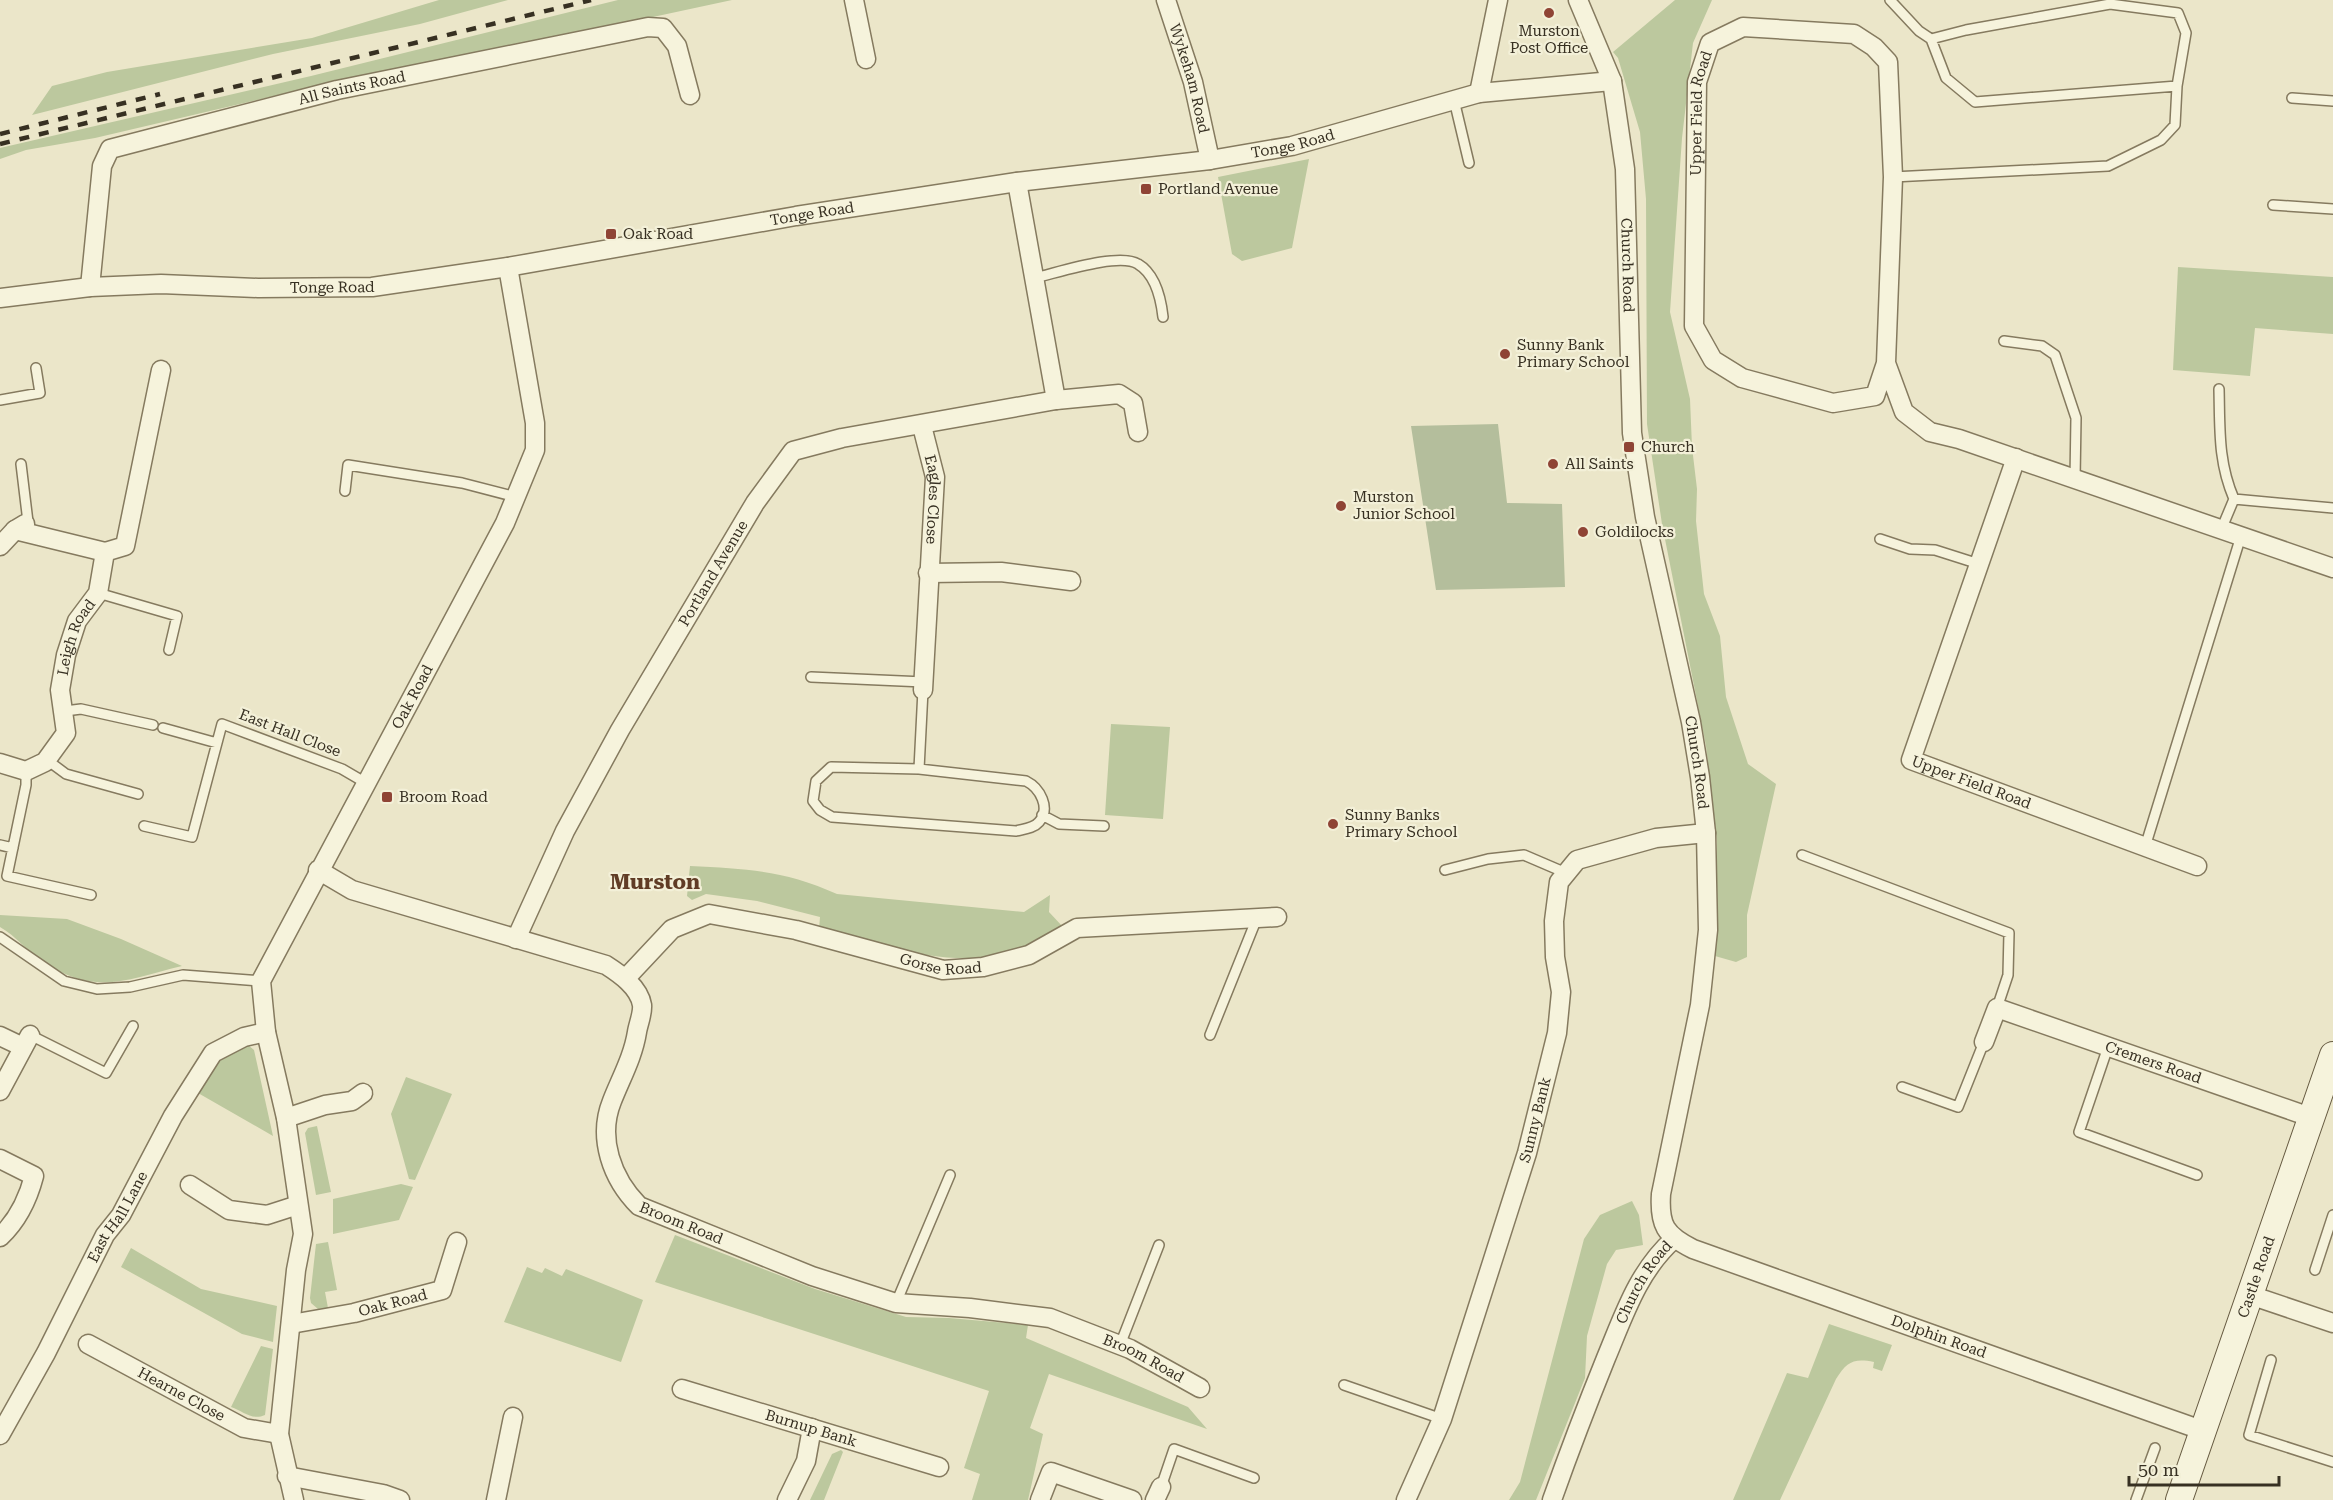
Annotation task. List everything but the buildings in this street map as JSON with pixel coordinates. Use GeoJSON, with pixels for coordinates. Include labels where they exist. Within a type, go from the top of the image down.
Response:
{"type":"FeatureCollection","features":[{"type":"Feature","properties":{"kind":"main road","name":"Castle Road"},"geometry":{"type":"LineString","coordinates":[[2179,1500],[2333,1055]]}},
{"type":"Feature","properties":{"kind":"street"},"geometry":{"type":"LineString","coordinates":[[854,0],[866,59]]}},
{"type":"Feature","properties":{"kind":"street","name":"Wykeham Road"},"geometry":{"type":"LineString","coordinates":[[1166,0],[1193,82],[1210,160]]}},
{"type":"Feature","properties":{"kind":"street"},"geometry":{"type":"LineString","coordinates":[[1479,93],[1497,0]]}},
{"type":"Feature","properties":{"kind":"street","name":"Church Road"},"geometry":{"type":"LineString","coordinates":[[1552,1500],[1580,1421],[1628,1306],[1651,1263],[1674,1239],[1663,1226],[1660,1209],[1661,1194],[1700,1005],[1708,930],[1706,833],[1700,777],[1645,517],[1632,433],[1625,169],[1612,81],[1578,0]]}},
{"type":"Feature","properties":{"kind":"street","name":"All Saints Road"},"geometry":{"type":"LineString","coordinates":[[90,287],[102,166],[110,148],[337,90],[648,27],[663,28],[677,46],[690,95]]}},
{"type":"Feature","properties":{"kind":"street","name":"Upper Field Road"},"geometry":{"type":"LineString","coordinates":[[1743,27],[1854,34],[1874,47],[1888,62],[1893,177],[1886,363],[1875,396],[1833,403],[1742,378],[1713,360],[1694,326],[1697,82],[1710,43],[1743,27]]}},
{"type":"Feature","properties":{"kind":"street","name":"Tonge Road"},"geometry":{"type":"LineString","coordinates":[[3,298],[90,287],[160,284],[258,288],[372,287],[508,267],[796,216],[1017,182],[1210,160],[1292,146],[1479,93],[1612,81]]}},
{"type":"Feature","properties":{"kind":"street"},"geometry":{"type":"LineString","coordinates":[[1017,182],[1056,400]]}},
{"type":"Feature","properties":{"kind":"street","name":"Oak Road"},"geometry":{"type":"LineString","coordinates":[[261,981],[516,497],[535,450],[535,423],[508,267]]}},
{"type":"Feature","properties":{"kind":"street","name":"Upper Field Road"},"geometry":{"type":"LineString","coordinates":[[1886,363],[1904,412],[1930,432],[2016,458],[2333,568]]}},
{"type":"Feature","properties":{"kind":"street"},"geometry":{"type":"LineString","coordinates":[[0,546],[21,526],[105,552],[125,546],[160,370]]}},
{"type":"Feature","properties":{"kind":"street","name":"Portland Avenue"},"geometry":{"type":"LineString","coordinates":[[516,939],[565,831],[620,730],[755,503],[793,451],[842,438],[922,426],[1056,400],[1119,394],[1133,403],[1138,432]]}},
{"type":"Feature","properties":{"kind":"street","name":"Eagles Close"},"geometry":{"type":"LineString","coordinates":[[922,426],[935,477],[923,686]]}},
{"type":"Feature","properties":{"kind":"street","name":"Upper Field Road"},"geometry":{"type":"LineString","coordinates":[[2016,458],[1911,760],[2197,866]]}},
{"type":"Feature","properties":{"kind":"street","name":"Leigh Road"},"geometry":{"type":"LineString","coordinates":[[26,771],[47,760],[66,734],[65,711],[60,690],[66,655],[77,621],[98,592],[105,552]]}},
{"type":"Feature","properties":{"kind":"street"},"geometry":{"type":"LineString","coordinates":[[928,573],[1001,572],[1071,581]]}},
{"type":"Feature","properties":{"kind":"street"},"geometry":{"type":"LineString","coordinates":[[0,763],[26,771]]}},
{"type":"Feature","properties":{"kind":"street"},"geometry":{"type":"LineString","coordinates":[[1566,873],[1577,860],[1623,845],[1656,838],[1706,833]]}},
{"type":"Feature","properties":{"kind":"street","name":"Broom Road"},"geometry":{"type":"LineString","coordinates":[[318,870],[352,890],[606,965],[626,978],[642,1005],[634,1050],[611,1104],[605,1136],[612,1166],[623,1190],[639,1206],[812,1276],[896,1303],[970,1308],[1050,1318],[1120,1346],[1200,1388]]}},
{"type":"Feature","properties":{"kind":"street","name":"Sunny Bank"},"geometry":{"type":"LineString","coordinates":[[1406,1500],[1442,1419],[1527,1153],[1557,1033],[1561,992],[1555,957],[1554,921],[1559,882],[1566,873]]}},
{"type":"Feature","properties":{"kind":"street","name":"Gorse Road"},"geometry":{"type":"LineString","coordinates":[[626,978],[672,928],[709,914],[795,930],[943,970],[983,967],[1029,955],[1077,928],[1277,917]]}},
{"type":"Feature","properties":{"kind":"street"},"geometry":{"type":"LineString","coordinates":[[261,981],[266,1032],[286,1118],[303,1234],[296,1270],[279,1434],[294,1500]]}},
{"type":"Feature","properties":{"kind":"street"},"geometry":{"type":"LineString","coordinates":[[1984,1042],[1997,1008]]}},
{"type":"Feature","properties":{"kind":"street","name":"Cremers Road"},"geometry":{"type":"LineString","coordinates":[[1997,1008],[2310,1117]]}},
{"type":"Feature","properties":{"kind":"street","name":"East Hall Lane"},"geometry":{"type":"LineString","coordinates":[[0,1435],[46,1353],[105,1235],[121,1215],[173,1116],[213,1053],[244,1038],[266,1032]]}},
{"type":"Feature","properties":{"kind":"street"},"geometry":{"type":"LineString","coordinates":[[0,1036],[26,1041],[0,1091]]}},
{"type":"Feature","properties":{"kind":"street"},"geometry":{"type":"LineString","coordinates":[[286,1118],[325,1105],[352,1101],[363,1094]]}},
{"type":"Feature","properties":{"kind":"street"},"geometry":{"type":"LineString","coordinates":[[0,1159],[34,1176],[28,1196],[10,1228],[0,1238]]}},
{"type":"Feature","properties":{"kind":"street"},"geometry":{"type":"LineString","coordinates":[[190,1185],[229,1210],[267,1215],[298,1205]]}},
{"type":"Feature","properties":{"kind":"street","name":"Dolphin Road"},"geometry":{"type":"LineString","coordinates":[[1674,1239],[1704,1253],[2204,1431]]}},
{"type":"Feature","properties":{"kind":"street","name":"Oak Road"},"geometry":{"type":"LineString","coordinates":[[291,1324],[354,1313],[442,1290],[457,1242]]}},
{"type":"Feature","properties":{"kind":"street"},"geometry":{"type":"LineString","coordinates":[[2250,1295],[2333,1323]]}},
{"type":"Feature","properties":{"kind":"street","name":"Hearne Close"},"geometry":{"type":"LineString","coordinates":[[88,1344],[244,1428],[279,1434]]}},
{"type":"Feature","properties":{"kind":"street","name":"Burnup Bank"},"geometry":{"type":"LineString","coordinates":[[682,1389],[939,1467]]}},
{"type":"Feature","properties":{"kind":"street"},"geometry":{"type":"LineString","coordinates":[[496,1500],[513,1418]]}},
{"type":"Feature","properties":{"kind":"street"},"geometry":{"type":"LineString","coordinates":[[787,1500],[806,1461],[812,1428]]}},
{"type":"Feature","properties":{"kind":"street"},"geometry":{"type":"LineString","coordinates":[[1040,1500],[1051,1472],[1131,1500]]}},
{"type":"Feature","properties":{"kind":"street"},"geometry":{"type":"LineString","coordinates":[[287,1476],[383,1494],[400,1500]]}},
{"type":"Feature","properties":{"kind":"lane"},"geometry":{"type":"LineString","coordinates":[[1890,0],[1919,31],[1930,39],[1946,78],[1976,102],[2177,86]]}},
{"type":"Feature","properties":{"kind":"lane"},"geometry":{"type":"LineString","coordinates":[[1893,177],[2108,166],[2161,140],[2175,125],[2177,86],[2186,33],[2178,13],[2110,4],[1966,30],[1930,39]]}},
{"type":"Feature","properties":{"kind":"lane"},"geometry":{"type":"LineString","coordinates":[[2292,98],[2333,101]]}},
{"type":"Feature","properties":{"kind":"lane"},"geometry":{"type":"LineString","coordinates":[[1454,100],[1469,163]]}},
{"type":"Feature","properties":{"kind":"lane"},"geometry":{"type":"LineString","coordinates":[[2273,205],[2333,209]]}},
{"type":"Feature","properties":{"kind":"lane"},"geometry":{"type":"LineString","coordinates":[[1034,278],[1086,266],[1123,260],[1132,261],[1140,265],[1152,281],[1160,297],[1163,317]]}},
{"type":"Feature","properties":{"kind":"lane"},"geometry":{"type":"LineString","coordinates":[[2004,341],[2042,346],[2055,355],[2076,418],[2075,479]]}},
{"type":"Feature","properties":{"kind":"lane"},"geometry":{"type":"LineString","coordinates":[[0,400],[40,393],[36,368]]}},
{"type":"Feature","properties":{"kind":"lane"},"geometry":{"type":"LineString","coordinates":[[2219,389],[2222,470],[2234,499],[2221,530]]}},
{"type":"Feature","properties":{"kind":"lane"},"geometry":{"type":"LineString","coordinates":[[21,464],[21,526]]}},
{"type":"Feature","properties":{"kind":"lane"},"geometry":{"type":"LineString","coordinates":[[345,491],[348,465],[462,483],[516,497]]}},
{"type":"Feature","properties":{"kind":"lane"},"geometry":{"type":"LineString","coordinates":[[2234,499],[2333,508]]}},
{"type":"Feature","properties":{"kind":"lane"},"geometry":{"type":"LineString","coordinates":[[2145,847],[2241,536]]}},
{"type":"Feature","properties":{"kind":"lane"},"geometry":{"type":"LineString","coordinates":[[1880,539],[1910,549],[1935,550],[1979,564]]}},
{"type":"Feature","properties":{"kind":"lane"},"geometry":{"type":"LineString","coordinates":[[98,592],[177,616],[169,650]]}},
{"type":"Feature","properties":{"kind":"lane"},"geometry":{"type":"LineString","coordinates":[[811,676],[923,686],[919,769]]}},
{"type":"Feature","properties":{"kind":"lane"},"geometry":{"type":"LineString","coordinates":[[65,711],[81,710],[153,725]]}},
{"type":"Feature","properties":{"kind":"lane","name":"East Hall Close"},"geometry":{"type":"LineString","coordinates":[[217,742],[222,724],[342,769],[366,783]]}},
{"type":"Feature","properties":{"kind":"lane"},"geometry":{"type":"LineString","coordinates":[[144,826],[192,837],[217,742],[163,728]]}},
{"type":"Feature","properties":{"kind":"lane"},"geometry":{"type":"LineString","coordinates":[[47,760],[66,774],[138,794]]}},
{"type":"Feature","properties":{"kind":"lane"},"geometry":{"type":"LineString","coordinates":[[831,767],[919,769],[1026,781],[1034,785],[1040,793],[1043,804],[1042,815],[1039,822],[1032,828],[1016,831],[832,817],[820,810],[813,801],[816,781],[831,767]]}},
{"type":"Feature","properties":{"kind":"lane"},"geometry":{"type":"LineString","coordinates":[[26,771],[26,786],[7,876],[91,895]]}},
{"type":"Feature","properties":{"kind":"lane"},"geometry":{"type":"LineString","coordinates":[[1042,815],[1059,824],[1104,826]]}},
{"type":"Feature","properties":{"kind":"lane"},"geometry":{"type":"LineString","coordinates":[[0,845],[13,848]]}},
{"type":"Feature","properties":{"kind":"lane"},"geometry":{"type":"LineString","coordinates":[[1445,870],[1488,859],[1524,855],[1566,873]]}},
{"type":"Feature","properties":{"kind":"lane"},"geometry":{"type":"LineString","coordinates":[[1802,855],[2009,933],[2007,975],[1997,1008]]}},
{"type":"Feature","properties":{"kind":"lane"},"geometry":{"type":"LineString","coordinates":[[1210,1035],[1257,918]]}},
{"type":"Feature","properties":{"kind":"lane"},"geometry":{"type":"LineString","coordinates":[[0,937],[64,981],[97,989],[130,987],[183,975],[261,981]]}},
{"type":"Feature","properties":{"kind":"lane"},"geometry":{"type":"LineString","coordinates":[[26,1041],[105,1073],[133,1026]]}},
{"type":"Feature","properties":{"kind":"lane"},"geometry":{"type":"LineString","coordinates":[[1902,1087],[1958,1107],[1984,1042]]}},
{"type":"Feature","properties":{"kind":"lane"},"geometry":{"type":"LineString","coordinates":[[2108,1047],[2079,1132],[2197,1175]]}},
{"type":"Feature","properties":{"kind":"lane"},"geometry":{"type":"LineString","coordinates":[[896,1303],[950,1175]]}},
{"type":"Feature","properties":{"kind":"lane"},"geometry":{"type":"LineString","coordinates":[[2315,1270],[2333,1215]]}},
{"type":"Feature","properties":{"kind":"lane"},"geometry":{"type":"LineString","coordinates":[[1120,1346],[1159,1245]]}},
{"type":"Feature","properties":{"kind":"lane"},"geometry":{"type":"LineString","coordinates":[[2271,1360],[2249,1435],[2333,1462]]}},
{"type":"Feature","properties":{"kind":"lane"},"geometry":{"type":"LineString","coordinates":[[1344,1385],[1442,1419]]}},
{"type":"Feature","properties":{"kind":"lane"},"geometry":{"type":"LineString","coordinates":[[2136,1500],[2155,1448]]}},
{"type":"Feature","properties":{"kind":"lane"},"geometry":{"type":"LineString","coordinates":[[1158,1494],[1174,1449],[1254,1478]]}},
{"type":"Feature","properties":{"kind":"green space"},"geometry":{"type":"Polygon","coordinates":[[[439,0],[508,0],[420,24],[273,54],[32,115],[52,86],[107,72],[312,38],[439,0]]]}},
{"type":"Feature","properties":{"kind":"green space"},"geometry":{"type":"Polygon","coordinates":[[[618,0],[732,0],[518,46],[329,83],[95,138],[26,150],[0,159],[0,148],[311,76],[618,0]]]}},
{"type":"Feature","properties":{"kind":"green space"},"geometry":{"type":"Polygon","coordinates":[[[1675,0],[1712,0],[1693,43],[1682,138],[1670,312],[1690,399],[1697,489],[1696,521],[1704,594],[1720,636],[1726,697],[1748,764],[1776,784],[1747,915],[1747,957],[1736,962],[1715,956],[1717,842],[1706,746],[1662,524],[1647,424],[1646,199],[1640,132],[1618,58],[1613,52],[1675,0]]]}},
{"type":"Feature","properties":{"kind":"green space"},"geometry":{"type":"Polygon","coordinates":[[[1309,159],[1292,248],[1242,261],[1232,254],[1218,177],[1309,159]]]}},
{"type":"Feature","properties":{"kind":"green space"},"geometry":{"type":"Polygon","coordinates":[[[2178,267],[2333,277],[2333,334],[2255,328],[2250,376],[2173,370],[2178,267]]]}},
{"type":"Feature","properties":{"kind":"green space"},"geometry":{"type":"Polygon","coordinates":[[[1498,424],[1507,503],[1562,504],[1565,587],[1436,590],[1411,426],[1498,424]]]}},
{"type":"Feature","properties":{"kind":"green space"},"geometry":{"type":"Polygon","coordinates":[[[1111,724],[1170,727],[1163,819],[1105,815],[1111,724]]]}},
{"type":"Feature","properties":{"kind":"green space"},"geometry":{"type":"Polygon","coordinates":[[[690,866],[782,875],[837,894],[1024,912],[1050,895],[1049,912],[1063,927],[1025,947],[1000,955],[978,958],[932,956],[886,947],[819,929],[820,917],[757,901],[706,894],[692,900],[687,896],[690,866]]]}},
{"type":"Feature","properties":{"kind":"green space"},"geometry":{"type":"Polygon","coordinates":[[[0,915],[67,919],[121,939],[182,966],[128,980],[96,982],[80,979],[62,973],[38,958],[0,927],[0,915]]]}},
{"type":"Feature","properties":{"kind":"green space"},"geometry":{"type":"Polygon","coordinates":[[[248,1045],[254,1050],[273,1136],[198,1093],[212,1068],[223,1055],[238,1047],[248,1045]]]}},
{"type":"Feature","properties":{"kind":"green space"},"geometry":{"type":"Polygon","coordinates":[[[406,1077],[452,1094],[415,1180],[409,1179],[391,1114],[406,1077]]]}},
{"type":"Feature","properties":{"kind":"green space"},"geometry":{"type":"Polygon","coordinates":[[[317,1126],[331,1192],[316,1195],[305,1133],[308,1128],[317,1126]]]}},
{"type":"Feature","properties":{"kind":"green space"},"geometry":{"type":"Polygon","coordinates":[[[401,1184],[413,1187],[399,1220],[333,1234],[333,1199],[401,1184]]]}},
{"type":"Feature","properties":{"kind":"green space"},"geometry":{"type":"Polygon","coordinates":[[[1632,1201],[1639,1215],[1643,1245],[1616,1250],[1607,1264],[1587,1336],[1585,1378],[1536,1500],[1509,1500],[1520,1482],[1584,1239],[1600,1215],[1632,1201]]]}},
{"type":"Feature","properties":{"kind":"green space"},"geometry":{"type":"Polygon","coordinates":[[[675,1235],[815,1289],[906,1317],[949,1318],[1028,1325],[1026,1338],[1188,1407],[1207,1429],[1049,1374],[1030,1428],[1043,1434],[1028,1500],[972,1500],[980,1474],[964,1468],[989,1391],[655,1282],[675,1235]]]}},
{"type":"Feature","properties":{"kind":"green space"},"geometry":{"type":"Polygon","coordinates":[[[328,1242],[337,1290],[325,1292],[328,1308],[318,1309],[311,1303],[310,1298],[316,1244],[328,1242]]]}},
{"type":"Feature","properties":{"kind":"green space"},"geometry":{"type":"Polygon","coordinates":[[[131,1248],[201,1289],[277,1306],[273,1342],[242,1334],[121,1267],[131,1248]]]}},
{"type":"Feature","properties":{"kind":"green space"},"geometry":{"type":"Polygon","coordinates":[[[527,1267],[542,1273],[545,1268],[562,1276],[566,1269],[643,1300],[621,1362],[504,1322],[527,1267]]]}},
{"type":"Feature","properties":{"kind":"green space"},"geometry":{"type":"Polygon","coordinates":[[[1829,1324],[1892,1345],[1882,1371],[1873,1368],[1874,1362],[1856,1361],[1847,1365],[1840,1373],[1780,1500],[1733,1500],[1787,1373],[1808,1378],[1829,1324]]]}},
{"type":"Feature","properties":{"kind":"green space"},"geometry":{"type":"Polygon","coordinates":[[[261,1346],[273,1349],[265,1415],[256,1417],[231,1407],[261,1346]]]}},
{"type":"Feature","properties":{"kind":"green space"},"geometry":{"type":"Polygon","coordinates":[[[841,1450],[843,1452],[824,1500],[810,1500],[832,1454],[841,1450]]]}},
{"type":"Feature","properties":{"kind":"railway"},"geometry":{"type":"LineString","coordinates":[[0,144],[591,0]]}},
{"type":"Feature","properties":{"kind":"railway"},"geometry":{"type":"LineString","coordinates":[[0,134],[160,94]]}},
{"type":"Feature","properties":{"kind":"place","name":"Murston Post Office"},"geometry":{"type":"Point","coordinates":[1549,13]}},
{"type":"Feature","properties":{"kind":"place","name":"Portland Avenue"},"geometry":{"type":"Point","coordinates":[1146,189]}},
{"type":"Feature","properties":{"kind":"place","name":"Oak Road"},"geometry":{"type":"Point","coordinates":[611,234]}},
{"type":"Feature","properties":{"kind":"place","name":"Sunny Bank Primary School"},"geometry":{"type":"Point","coordinates":[1505,354]}},
{"type":"Feature","properties":{"kind":"place","name":"Church"},"geometry":{"type":"Point","coordinates":[1629,447]}},
{"type":"Feature","properties":{"kind":"place","name":"All Saints"},"geometry":{"type":"Point","coordinates":[1553,464]}},
{"type":"Feature","properties":{"kind":"place","name":"Murston Junior School"},"geometry":{"type":"Point","coordinates":[1341,506]}},
{"type":"Feature","properties":{"kind":"place","name":"Goldilocks"},"geometry":{"type":"Point","coordinates":[1583,532]}},
{"type":"Feature","properties":{"kind":"place","name":"Broom Road"},"geometry":{"type":"Point","coordinates":[387,797]}},
{"type":"Feature","properties":{"kind":"place","name":"Sunny Banks Primary School"},"geometry":{"type":"Point","coordinates":[1333,824]}},
{"type":"Feature","properties":{"kind":"district","name":"Murston"},"geometry":{"type":"Point","coordinates":[655,882]}}]}
